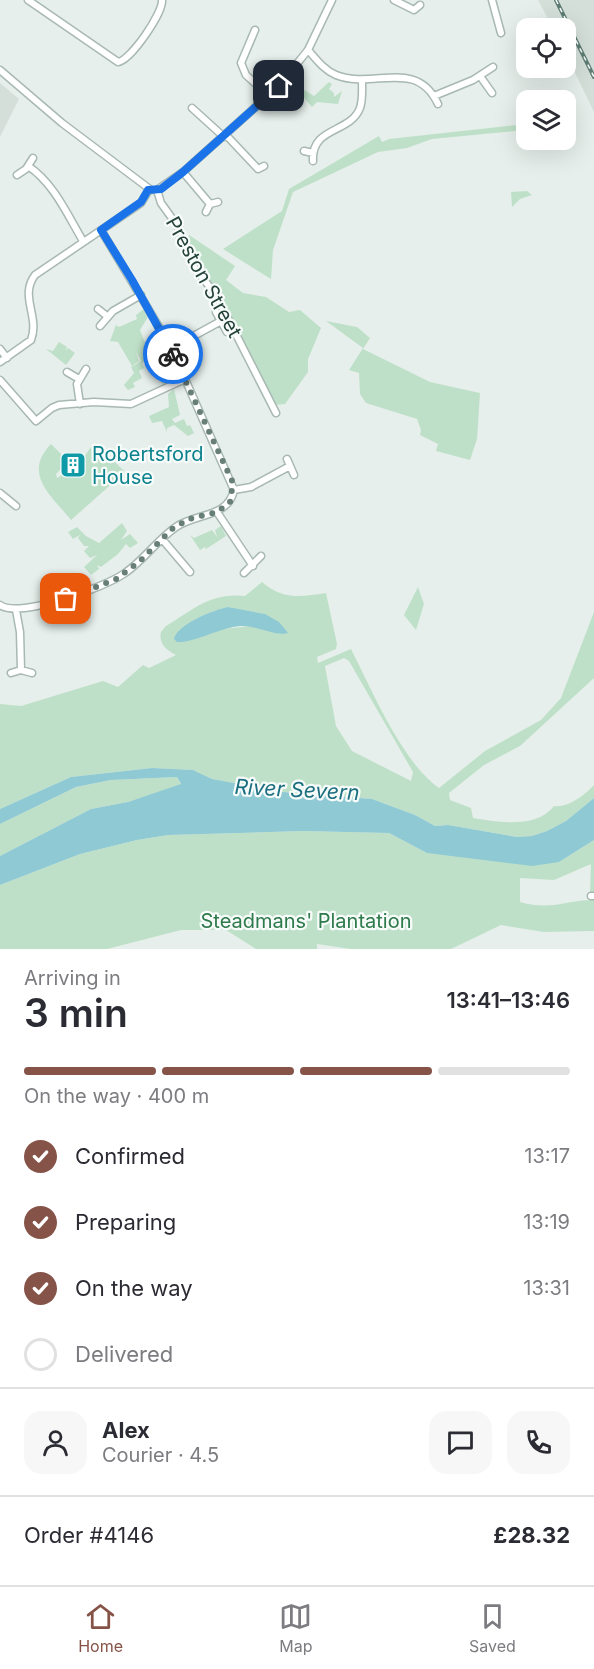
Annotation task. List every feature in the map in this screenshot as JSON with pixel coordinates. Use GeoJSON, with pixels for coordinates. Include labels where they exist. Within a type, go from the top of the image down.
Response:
{"type":"FeatureCollection","features":[{"type":"Feature","properties":{"kind":"street"},"geometry":{"type":"LineString","coordinates":[[28,0],[118,62],[127,59],[140,41],[161,10],[162,0]]}},
{"type":"Feature","properties":{"kind":"street"},"geometry":{"type":"LineString","coordinates":[[0,70],[62,123],[148,190],[157,190],[183,172],[269,96],[308,50],[332,0]]}},
{"type":"Feature","properties":{"kind":"street"},"geometry":{"type":"LineString","coordinates":[[394,0],[414,10]]}},
{"type":"Feature","properties":{"kind":"street"},"geometry":{"type":"LineString","coordinates":[[492,0],[496,24],[501,33]]}},
{"type":"Feature","properties":{"kind":"street"},"geometry":{"type":"LineString","coordinates":[[414,10],[420,5]]}},
{"type":"Feature","properties":{"kind":"street"},"geometry":{"type":"LineString","coordinates":[[414,10],[415,18]]}},
{"type":"Feature","properties":{"kind":"street"},"geometry":{"type":"LineString","coordinates":[[255,35],[242,56],[242,70],[269,96]]}},
{"type":"Feature","properties":{"kind":"street"},"geometry":{"type":"LineString","coordinates":[[308,50],[329,71],[362,80],[410,78],[424,85],[438,104]]}},
{"type":"Feature","properties":{"kind":"street"},"geometry":{"type":"LineString","coordinates":[[434,96],[493,67]]}},
{"type":"Feature","properties":{"kind":"street"},"geometry":{"type":"LineString","coordinates":[[480,75],[492,93]]}},
{"type":"Feature","properties":{"kind":"street"},"geometry":{"type":"LineString","coordinates":[[314,161],[313,153],[320,137],[349,121],[359,110],[362,80]]}},
{"type":"Feature","properties":{"kind":"street"},"geometry":{"type":"LineString","coordinates":[[192,108],[196,116],[225,136],[259,169]]}},
{"type":"Feature","properties":{"kind":"street"},"geometry":{"type":"LineString","coordinates":[[304,152],[313,153]]}},
{"type":"Feature","properties":{"kind":"street"},"geometry":{"type":"LineString","coordinates":[[17,175],[28,166],[33,158]]}},
{"type":"Feature","properties":{"kind":"street"},"geometry":{"type":"LineString","coordinates":[[28,166],[50,188],[72,218],[83,241]]}},
{"type":"Feature","properties":{"kind":"street"},"geometry":{"type":"LineString","coordinates":[[183,172],[210,204]]}},
{"type":"Feature","properties":{"kind":"street"},"geometry":{"type":"LineString","coordinates":[[0,349],[3,360],[31,340],[35,331],[28,298],[33,278],[42,268],[141,202],[148,190]]}},
{"type":"Feature","properties":{"kind":"street","name":"Preston Street"},"geometry":{"type":"LineString","coordinates":[[157,190],[161,203],[179,228],[194,267],[216,295],[276,413]]}},
{"type":"Feature","properties":{"kind":"street"},"geometry":{"type":"LineString","coordinates":[[206,212],[210,204],[218,202]]}},
{"type":"Feature","properties":{"kind":"street"},"geometry":{"type":"LineString","coordinates":[[0,605],[16,610],[66,599],[110,582],[139,562],[162,539],[189,519],[217,512],[230,502],[234,490],[170,349],[141,295],[101,230]]}},
{"type":"Feature","properties":{"kind":"street"},"geometry":{"type":"LineString","coordinates":[[100,326],[107,316],[141,295]]}},
{"type":"Feature","properties":{"kind":"street"},"geometry":{"type":"LineString","coordinates":[[98,309],[107,316]]}},
{"type":"Feature","properties":{"kind":"street"},"geometry":{"type":"LineString","coordinates":[[216,312],[227,332]]}},
{"type":"Feature","properties":{"kind":"street"},"geometry":{"type":"LineString","coordinates":[[170,349],[221,321]]}},
{"type":"Feature","properties":{"kind":"street"},"geometry":{"type":"LineString","coordinates":[[80,404],[79,379],[86,369]]}},
{"type":"Feature","properties":{"kind":"street"},"geometry":{"type":"LineString","coordinates":[[67,372],[79,379]]}},
{"type":"Feature","properties":{"kind":"street"},"geometry":{"type":"LineString","coordinates":[[0,380],[36,421],[55,406],[131,404],[185,379]]}},
{"type":"Feature","properties":{"kind":"street"},"geometry":{"type":"LineString","coordinates":[[287,459],[294,476]]}},
{"type":"Feature","properties":{"kind":"street"},"geometry":{"type":"LineString","coordinates":[[234,490],[251,487],[290,466]]}},
{"type":"Feature","properties":{"kind":"street"},"geometry":{"type":"LineString","coordinates":[[0,493],[16,506]]}},
{"type":"Feature","properties":{"kind":"street"},"geometry":{"type":"LineString","coordinates":[[217,512],[253,566]]}},
{"type":"Feature","properties":{"kind":"street"},"geometry":{"type":"LineString","coordinates":[[162,539],[190,572]]}},
{"type":"Feature","properties":{"kind":"street"},"geometry":{"type":"LineString","coordinates":[[244,573],[261,556]]}},
{"type":"Feature","properties":{"kind":"street"},"geometry":{"type":"LineString","coordinates":[[16,610],[20,632],[21,670]]}},
{"type":"Feature","properties":{"kind":"street"},"geometry":{"type":"LineString","coordinates":[[11,673],[21,670],[32,673]]}},
{"type":"Feature","properties":{"kind":"shaded area"},"geometry":{"type":"Polygon","coordinates":[[[538,0],[594,0],[594,112],[576,75],[576,18],[548,18],[538,0]]]}},
{"type":"Feature","properties":{"kind":"shaded area"},"geometry":{"type":"Polygon","coordinates":[[[0,83],[19,99],[0,137],[0,83]]]}},
{"type":"Feature","properties":{"kind":"green space"},"geometry":{"type":"Polygon","coordinates":[[[329,82],[332,84],[329,89],[334,93],[334,97],[342,91],[338,104],[317,102],[312,107],[301,94],[305,90],[314,96],[329,82]]]}},
{"type":"Feature","properties":{"kind":"green space"},"geometry":{"type":"Polygon","coordinates":[[[516,125],[516,131],[432,139],[407,148],[378,152],[293,192],[273,250],[271,279],[223,249],[282,211],[289,189],[379,136],[382,142],[389,139],[516,125]]]}},
{"type":"Feature","properties":{"kind":"green space"},"geometry":{"type":"Polygon","coordinates":[[[527,191],[532,195],[520,199],[512,207],[511,192],[527,191]]]}},
{"type":"Feature","properties":{"kind":"green space"},"geometry":{"type":"Polygon","coordinates":[[[189,235],[235,266],[226,280],[243,293],[266,297],[289,312],[300,310],[321,328],[308,359],[308,372],[285,404],[275,405],[219,292],[196,265],[186,241],[189,235]]]}},
{"type":"Feature","properties":{"kind":"green space"},"geometry":{"type":"Polygon","coordinates":[[[144,309],[148,317],[140,330],[151,358],[142,363],[144,368],[139,371],[142,378],[133,383],[135,387],[128,390],[124,385],[134,373],[131,367],[141,361],[136,352],[139,361],[132,366],[118,342],[110,341],[116,325],[119,327],[137,319],[136,315],[144,309]]]}},
{"type":"Feature","properties":{"kind":"green space"},"geometry":{"type":"Polygon","coordinates":[[[326,321],[357,327],[370,338],[363,349],[430,382],[480,393],[477,439],[470,460],[436,451],[438,444],[420,435],[421,430],[417,419],[366,403],[360,394],[359,373],[349,370],[363,348],[326,321]]]}},
{"type":"Feature","properties":{"kind":"green space"},"geometry":{"type":"Polygon","coordinates":[[[59,342],[67,347],[65,351],[68,348],[75,353],[66,365],[46,349],[53,351],[59,342]]]}},
{"type":"Feature","properties":{"kind":"green space"},"geometry":{"type":"Polygon","coordinates":[[[155,363],[163,375],[166,373],[170,381],[163,384],[156,375],[153,376],[148,366],[155,363]]]}},
{"type":"Feature","properties":{"kind":"green space"},"geometry":{"type":"Polygon","coordinates":[[[174,389],[180,415],[172,419],[175,423],[184,419],[187,426],[190,425],[194,433],[188,436],[174,425],[167,428],[167,432],[162,421],[152,423],[149,416],[169,407],[168,394],[174,389]]]}},
{"type":"Feature","properties":{"kind":"green space"},"geometry":{"type":"Polygon","coordinates":[[[51,444],[68,461],[56,474],[57,478],[67,472],[70,475],[77,467],[82,471],[85,468],[80,463],[91,447],[103,457],[107,454],[125,472],[71,520],[48,493],[39,475],[39,465],[51,444]]]}},
{"type":"Feature","properties":{"kind":"green space"},"geometry":{"type":"Polygon","coordinates":[[[122,523],[127,531],[121,540],[130,534],[138,543],[130,548],[126,544],[118,554],[101,567],[97,565],[99,569],[91,575],[84,567],[97,555],[90,558],[84,551],[89,546],[84,546],[78,538],[80,535],[73,539],[68,532],[77,527],[86,536],[99,543],[122,523]]]}},
{"type":"Feature","properties":{"kind":"green space"},"geometry":{"type":"Polygon","coordinates":[[[221,526],[226,536],[206,549],[205,547],[200,550],[190,535],[194,538],[212,530],[217,537],[215,530],[221,526]]]}},
{"type":"Feature","properties":{"kind":"green space"},"geometry":{"type":"Polygon","coordinates":[[[262,582],[277,592],[292,596],[326,593],[337,644],[336,649],[317,657],[318,663],[351,649],[400,743],[425,776],[439,788],[485,751],[541,720],[561,698],[594,612],[594,678],[520,746],[484,765],[449,793],[450,800],[471,808],[473,818],[505,822],[538,818],[554,806],[565,805],[576,800],[594,785],[594,798],[566,821],[547,831],[532,836],[517,837],[448,825],[435,826],[415,815],[372,799],[283,792],[212,779],[193,770],[152,768],[71,777],[0,809],[0,704],[21,706],[103,681],[118,687],[143,665],[149,668],[176,655],[162,643],[160,636],[166,626],[212,599],[233,595],[245,596],[262,582]],[[228,607],[206,614],[189,623],[174,639],[187,641],[213,630],[252,626],[264,614],[228,607]],[[344,658],[325,666],[336,726],[352,751],[411,781],[413,772],[349,661],[344,658]]]}},
{"type":"Feature","properties":{"kind":"green space"},"geometry":{"type":"Polygon","coordinates":[[[418,587],[424,604],[416,630],[404,615],[418,587]]]}},
{"type":"Feature","properties":{"kind":"green space"},"geometry":{"type":"Polygon","coordinates":[[[177,777],[181,785],[128,802],[91,809],[0,856],[0,824],[76,787],[111,780],[177,777]]]}},
{"type":"Feature","properties":{"kind":"green space","name":"Steadmans' Plantation"},"geometry":{"type":"Polygon","coordinates":[[[303,831],[389,833],[427,853],[559,862],[594,840],[594,894],[590,894],[591,864],[554,880],[520,878],[520,902],[550,905],[594,900],[594,931],[544,932],[501,925],[451,949],[351,949],[317,944],[317,949],[256,949],[226,930],[181,930],[107,949],[0,949],[0,885],[80,854],[137,840],[168,835],[303,831]]]}},
{"type":"Feature","properties":{"kind":"water"},"geometry":{"type":"Polygon","coordinates":[[[228,607],[265,614],[279,622],[288,633],[240,626],[184,642],[177,642],[174,639],[181,628],[189,623],[206,614],[228,607]]]}},
{"type":"Feature","properties":{"kind":"water"},"geometry":{"type":"Polygon","coordinates":[[[152,768],[193,770],[212,779],[283,792],[372,799],[415,815],[435,826],[448,825],[517,837],[532,836],[547,831],[566,821],[594,798],[594,840],[559,862],[532,866],[427,853],[389,833],[303,831],[168,835],[80,854],[0,885],[0,856],[91,809],[128,802],[181,784],[177,777],[111,780],[76,787],[0,824],[0,809],[71,777],[152,768]]]}},
{"type":"Feature","properties":{"kind":"railway"},"geometry":{"type":"LineString","coordinates":[[556,0],[594,77]]}},
{"type":"Feature","properties":{"kind":"way so far"},"geometry":{"type":"LineString","coordinates":[[66,599],[116,579],[146,556],[172,529],[189,519],[217,512],[230,502],[234,490],[233,483],[173,354]]}},
{"type":"Feature","properties":{"kind":"place","name":"Robertsford House"},"geometry":{"type":"Point","coordinates":[73,465]}},
{"type":"Feature","properties":{"kind":"route"},"geometry":{"type":"LineString","coordinates":[[173,354],[101,230],[146,199],[148,190],[161,189],[183,172],[279,86]]}},
{"type":"Feature","properties":{"kind":"water label","name":"River Severn"},"geometry":{"type":"Point","coordinates":[297,790]}}]}
